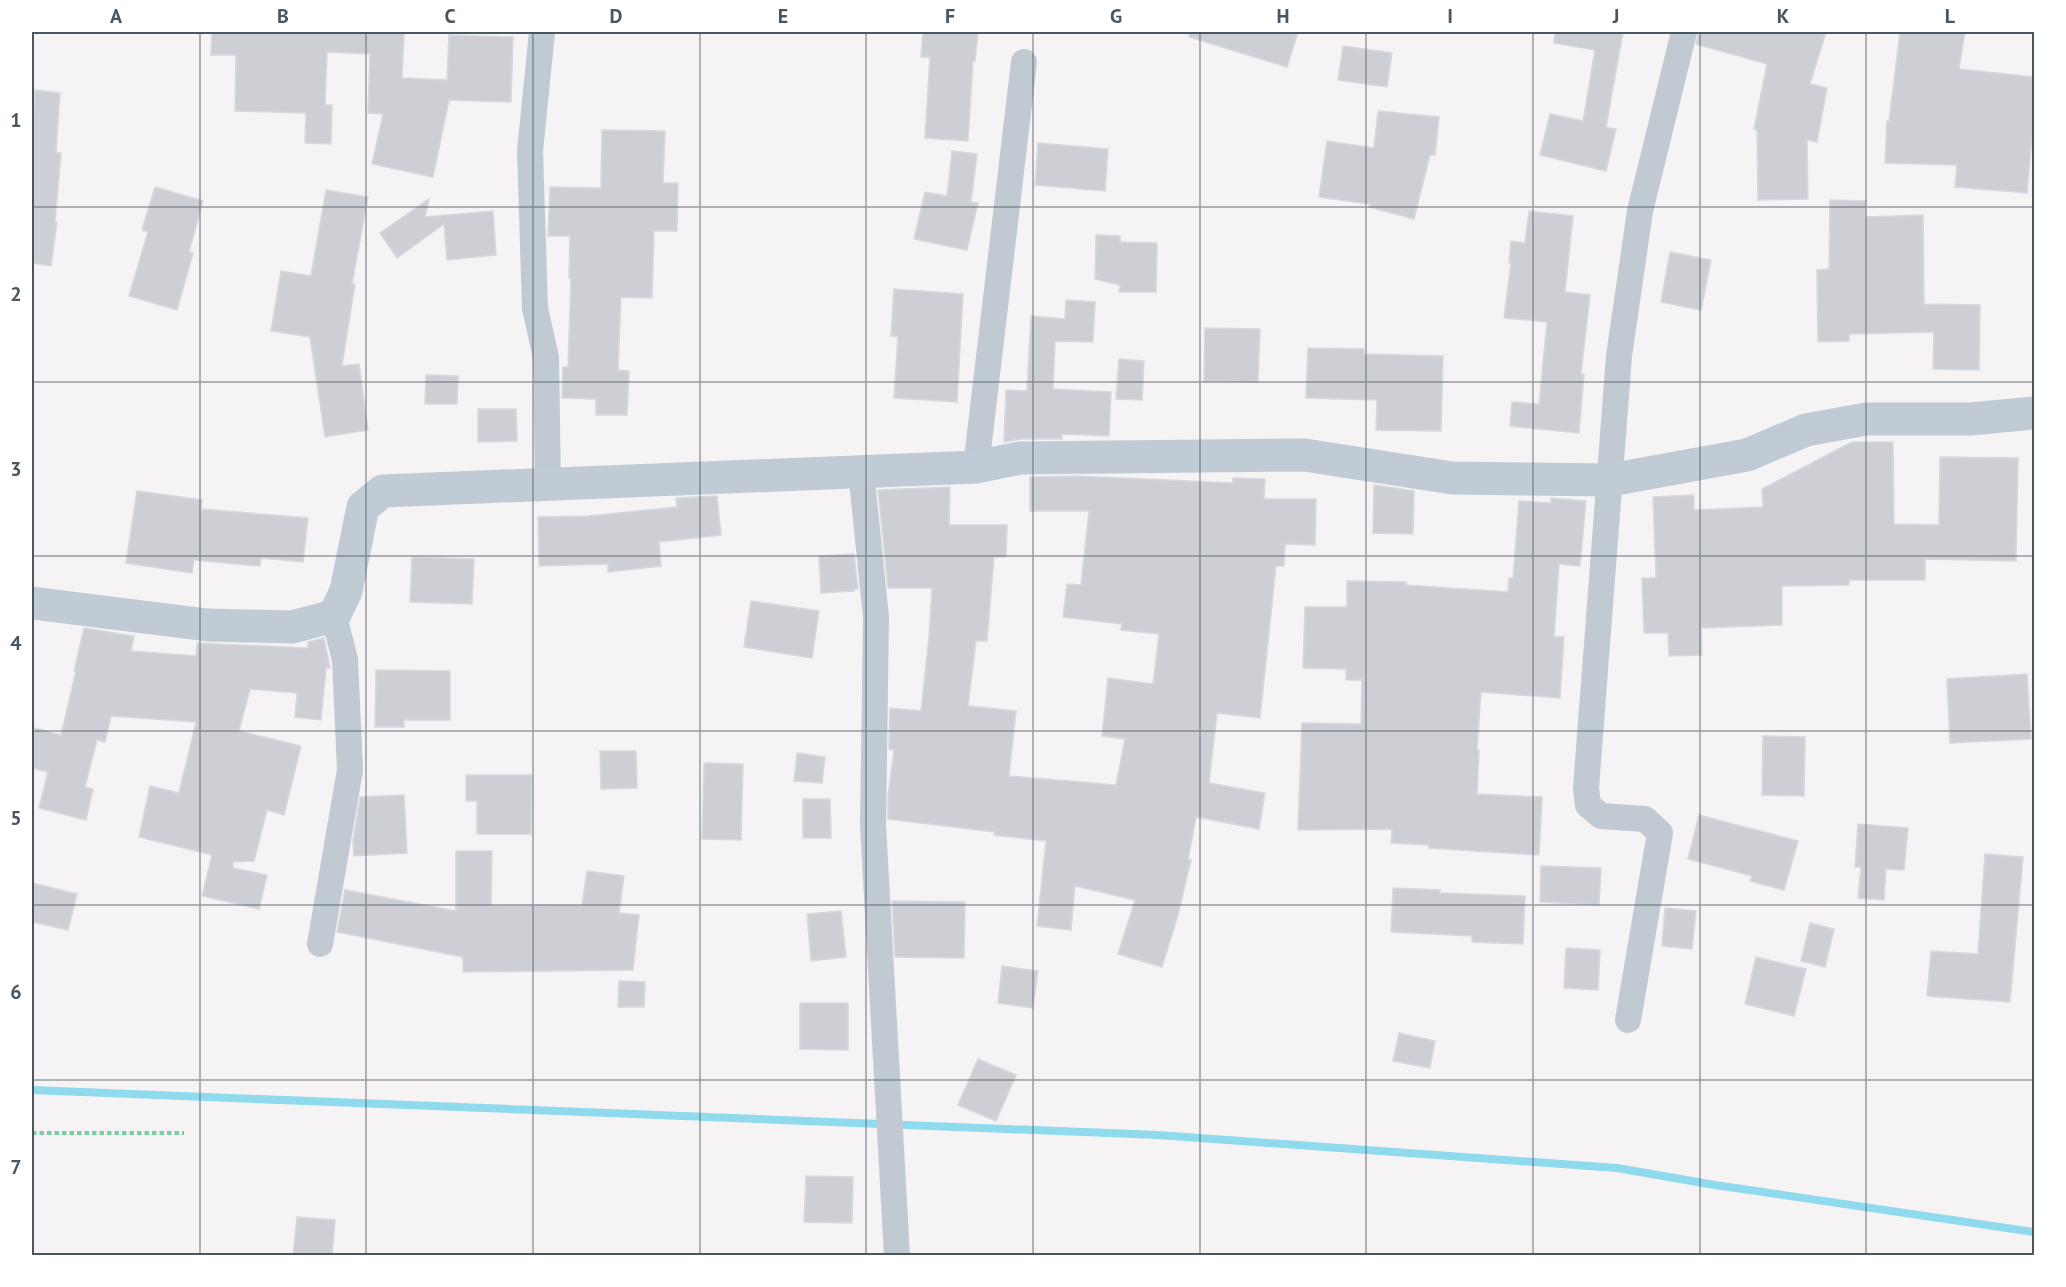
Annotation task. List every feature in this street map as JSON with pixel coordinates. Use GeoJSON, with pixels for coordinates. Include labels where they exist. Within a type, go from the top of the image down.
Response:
{"type":"FeatureCollection","features":[{"type":"Feature","properties":{"kind":"main road"},"geometry":{"type":"LineString","coordinates":[[32,603],[207,625],[292,627],[334,616],[346,591],[363,507],[383,491],[976,467],[1020,458],[1305,455],[1452,478],[1610,480],[1747,455],[1806,430],[1866,419],[1971,420],[2034,413]]}},
{"type":"Feature","properties":{"kind":"street"},"geometry":{"type":"LineString","coordinates":[[542,32],[530,151],[535,308],[546,358],[548,486]]}},
{"type":"Feature","properties":{"kind":"street"},"geometry":{"type":"LineString","coordinates":[[1628,1020],[1660,832],[1645,819],[1601,816],[1588,805],[1586,788],[1619,356],[1640,211],[1684,32]]}},
{"type":"Feature","properties":{"kind":"street"},"geometry":{"type":"LineString","coordinates":[[976,467],[1024,62]]}},
{"type":"Feature","properties":{"kind":"street"},"geometry":{"type":"LineString","coordinates":[[861,471],[876,617],[873,825],[897,1256]]}},
{"type":"Feature","properties":{"kind":"street"},"geometry":{"type":"LineString","coordinates":[[320,944],[350,770],[345,660],[334,616]]}},
{"type":"Feature","properties":{"kind":"path"},"geometry":{"type":"LineString","coordinates":[[32,1133],[184,1133]]}},
{"type":"Feature","properties":{"kind":"building"},"geometry":{"type":"Polygon","coordinates":[[[212,32],[404,32],[402,78],[447,80],[449,35],[513,37],[511,102],[449,100],[433,177],[372,164],[383,114],[368,113],[370,54],[327,52],[325,105],[332,105],[331,144],[305,143],[306,113],[235,111],[236,55],[211,55],[212,32]]]}},
{"type":"Feature","properties":{"kind":"building"},"geometry":{"type":"Polygon","coordinates":[[[923,32],[978,32],[975,61],[973,61],[968,141],[925,138],[930,57],[921,57],[923,32]]]}},
{"type":"Feature","properties":{"kind":"building"},"geometry":{"type":"Polygon","coordinates":[[[1190,32],[1298,32],[1287,67],[1189,37],[1190,32]]]}},
{"type":"Feature","properties":{"kind":"building"},"geometry":{"type":"Polygon","coordinates":[[[1555,32],[1623,32],[1606,127],[1616,129],[1606,171],[1540,155],[1550,114],[1583,121],[1595,50],[1554,43],[1555,32]]]}},
{"type":"Feature","properties":{"kind":"building"},"geometry":{"type":"Polygon","coordinates":[[[1699,32],[1826,32],[1810,84],[1827,88],[1817,142],[1807,140],[1808,199],[1758,200],[1757,130],[1754,129],[1767,64],[1696,44],[1699,32]]]}},
{"type":"Feature","properties":{"kind":"building"},"geometry":{"type":"Polygon","coordinates":[[[1900,32],[1965,32],[1959,69],[2034,77],[2034,137],[2032,137],[2027,193],[1955,187],[1957,165],[1885,163],[1887,121],[1889,121],[1900,32]]]}},
{"type":"Feature","properties":{"kind":"building"},"geometry":{"type":"Polygon","coordinates":[[[1343,46],[1392,53],[1387,87],[1338,80],[1343,46]]]}},
{"type":"Feature","properties":{"kind":"building"},"geometry":{"type":"Polygon","coordinates":[[[35,90],[60,93],[56,152],[61,153],[55,222],[57,222],[51,266],[32,263],[32,129],[35,90]]]}},
{"type":"Feature","properties":{"kind":"building"},"geometry":{"type":"Polygon","coordinates":[[[1378,111],[1439,117],[1435,155],[1430,155],[1414,219],[1369,207],[1370,204],[1319,197],[1327,141],[1374,148],[1378,111]]]}},
{"type":"Feature","properties":{"kind":"building"},"geometry":{"type":"Polygon","coordinates":[[[602,130],[665,131],[663,183],[678,183],[677,231],[654,231],[652,298],[621,297],[618,370],[629,371],[627,415],[596,415],[596,399],[562,398],[563,367],[568,367],[570,236],[548,236],[550,187],[601,188],[602,130]]]}},
{"type":"Feature","properties":{"kind":"building"},"geometry":{"type":"Polygon","coordinates":[[[1038,143],[1108,149],[1105,191],[1035,185],[1038,143]]]}},
{"type":"Feature","properties":{"kind":"building"},"geometry":{"type":"Polygon","coordinates":[[[952,151],[977,154],[971,202],[978,203],[967,250],[914,239],[925,192],[947,196],[952,151]]]}},
{"type":"Feature","properties":{"kind":"building"},"geometry":{"type":"Polygon","coordinates":[[[155,187],[203,201],[189,252],[193,253],[177,310],[129,296],[148,232],[142,230],[155,187]]]}},
{"type":"Feature","properties":{"kind":"building"},"geometry":{"type":"Polygon","coordinates":[[[326,190],[368,197],[352,284],[355,284],[342,366],[359,364],[368,430],[325,437],[310,337],[271,331],[281,271],[311,276],[326,190]]]}},
{"type":"Feature","properties":{"kind":"building"},"geometry":{"type":"Polygon","coordinates":[[[429,199],[425,217],[493,211],[496,255],[447,260],[444,224],[397,258],[380,233],[429,199]]]}},
{"type":"Feature","properties":{"kind":"building"},"geometry":{"type":"Polygon","coordinates":[[[1830,200],[1866,201],[1865,217],[1923,215],[1924,304],[1980,305],[1979,370],[1933,369],[1934,332],[1849,334],[1849,341],[1818,342],[1817,270],[1829,269],[1830,200]]]}},
{"type":"Feature","properties":{"kind":"building"},"geometry":{"type":"Polygon","coordinates":[[[1529,211],[1573,216],[1565,292],[1590,295],[1581,374],[1584,374],[1579,433],[1510,426],[1512,402],[1539,404],[1547,322],[1504,318],[1511,263],[1509,263],[1511,241],[1525,243],[1529,211]]]}},
{"type":"Feature","properties":{"kind":"building"},"geometry":{"type":"Polygon","coordinates":[[[1096,235],[1120,236],[1120,242],[1157,243],[1156,292],[1119,292],[1120,285],[1095,279],[1096,235]]]}},
{"type":"Feature","properties":{"kind":"building"},"geometry":{"type":"Polygon","coordinates":[[[1670,252],[1711,260],[1701,310],[1661,302],[1670,252]]]}},
{"type":"Feature","properties":{"kind":"building"},"geometry":{"type":"Polygon","coordinates":[[[894,289],[963,294],[957,402],[894,398],[898,337],[891,336],[894,289]]]}},
{"type":"Feature","properties":{"kind":"building"},"geometry":{"type":"Polygon","coordinates":[[[1066,300],[1095,302],[1093,342],[1055,341],[1053,389],[1111,392],[1109,436],[1062,434],[1062,439],[1020,439],[1004,442],[1006,390],[1027,391],[1031,316],[1065,319],[1066,300]]]}},
{"type":"Feature","properties":{"kind":"building"},"geometry":{"type":"Polygon","coordinates":[[[1205,328],[1260,329],[1258,382],[1204,381],[1205,328]]]}},
{"type":"Feature","properties":{"kind":"building"},"geometry":{"type":"Polygon","coordinates":[[[1308,348],[1364,349],[1364,354],[1443,356],[1441,431],[1376,430],[1377,400],[1306,398],[1308,348]]]}},
{"type":"Feature","properties":{"kind":"building"},"geometry":{"type":"Polygon","coordinates":[[[1119,359],[1144,361],[1142,400],[1116,399],[1119,359]]]}},
{"type":"Feature","properties":{"kind":"building"},"geometry":{"type":"Polygon","coordinates":[[[426,375],[458,376],[457,404],[425,404],[426,375]]]}},
{"type":"Feature","properties":{"kind":"building"},"geometry":{"type":"Polygon","coordinates":[[[478,409],[516,409],[517,441],[478,442],[478,409]]]}},
{"type":"Feature","properties":{"kind":"building"},"geometry":{"type":"Polygon","coordinates":[[[1852,442],[1893,442],[1894,524],[1939,525],[1940,457],[2018,458],[2016,561],[1925,559],[1925,580],[1849,580],[1849,585],[1782,586],[1782,625],[1701,628],[1702,655],[1669,656],[1668,633],[1644,633],[1642,578],[1656,578],[1653,497],[1694,495],[1694,510],[1763,507],[1762,489],[1852,442]]]}},
{"type":"Feature","properties":{"kind":"building"},"geometry":{"type":"Polygon","coordinates":[[[1077,476],[1233,483],[1233,478],[1265,479],[1264,499],[1316,499],[1315,545],[1285,544],[1284,566],[1276,566],[1260,718],[1217,713],[1209,783],[1265,793],[1259,829],[1196,817],[1188,860],[1191,860],[1178,915],[1162,967],[1118,954],[1135,900],[1075,886],[1071,930],[1037,926],[1046,841],[994,835],[995,832],[888,819],[888,796],[894,750],[889,749],[890,708],[921,711],[932,588],[888,588],[878,490],[950,487],[949,525],[1007,525],[1006,557],[994,557],[987,641],[976,641],[968,706],[1016,711],[1009,776],[1116,785],[1125,739],[1102,736],[1108,678],[1153,684],[1159,634],[1121,630],[1122,624],[1063,617],[1067,584],[1081,585],[1089,511],[1030,511],[1030,477],[1077,476]]]}},
{"type":"Feature","properties":{"kind":"building"},"geometry":{"type":"Polygon","coordinates":[[[1374,485],[1414,491],[1413,534],[1373,533],[1374,485]]]}},
{"type":"Feature","properties":{"kind":"building"},"geometry":{"type":"Polygon","coordinates":[[[137,491],[202,500],[201,509],[308,518],[303,562],[261,558],[260,566],[194,560],[192,573],[126,563],[137,491]]]}},
{"type":"Feature","properties":{"kind":"building"},"geometry":{"type":"Polygon","coordinates":[[[717,496],[721,535],[659,542],[661,566],[608,572],[608,564],[539,566],[538,517],[589,516],[677,507],[676,498],[717,496]]]}},
{"type":"Feature","properties":{"kind":"building"},"geometry":{"type":"Polygon","coordinates":[[[1551,498],[1586,501],[1580,566],[1559,564],[1554,637],[1564,637],[1560,698],[1481,692],[1477,750],[1479,750],[1477,794],[1542,797],[1539,855],[1429,848],[1429,845],[1391,843],[1392,829],[1298,830],[1302,723],[1361,724],[1362,680],[1346,680],[1346,669],[1303,668],[1305,607],[1347,607],[1347,581],[1406,582],[1406,585],[1508,592],[1509,578],[1513,578],[1519,501],[1551,503],[1551,498]]]}},
{"type":"Feature","properties":{"kind":"building"},"geometry":{"type":"Polygon","coordinates":[[[854,554],[858,589],[821,593],[819,556],[854,554]]]}},
{"type":"Feature","properties":{"kind":"building"},"geometry":{"type":"Polygon","coordinates":[[[412,557],[474,559],[472,604],[410,602],[412,557]]]}},
{"type":"Feature","properties":{"kind":"building"},"geometry":{"type":"Polygon","coordinates":[[[751,601],[819,611],[812,658],[744,647],[751,601]]]}},
{"type":"Feature","properties":{"kind":"building"},"geometry":{"type":"Polygon","coordinates":[[[84,628],[134,636],[131,651],[196,656],[197,643],[308,648],[308,642],[324,638],[330,668],[326,668],[321,720],[295,717],[297,693],[250,689],[239,731],[301,746],[284,815],[267,810],[254,861],[233,862],[233,868],[267,875],[259,909],[202,896],[212,855],[139,837],[150,786],[179,793],[196,722],[111,716],[105,742],[97,740],[85,787],[93,789],[86,820],[39,808],[48,772],[32,768],[32,741],[35,728],[61,735],[84,628]]]}},
{"type":"Feature","properties":{"kind":"building"},"geometry":{"type":"Polygon","coordinates":[[[376,670],[450,671],[450,720],[404,720],[404,727],[375,727],[376,670]]]}},
{"type":"Feature","properties":{"kind":"building"},"geometry":{"type":"Polygon","coordinates":[[[2027,674],[2031,739],[1950,743],[1947,679],[2027,674]]]}},
{"type":"Feature","properties":{"kind":"building"},"geometry":{"type":"Polygon","coordinates":[[[1763,736],[1805,737],[1804,796],[1762,795],[1763,736]]]}},
{"type":"Feature","properties":{"kind":"building"},"geometry":{"type":"Polygon","coordinates":[[[600,751],[636,751],[637,788],[601,789],[600,751]]]}},
{"type":"Feature","properties":{"kind":"building"},"geometry":{"type":"Polygon","coordinates":[[[797,753],[825,757],[822,783],[794,781],[797,753]]]}},
{"type":"Feature","properties":{"kind":"building"},"geometry":{"type":"Polygon","coordinates":[[[704,763],[743,764],[741,840],[702,839],[704,763]]]}},
{"type":"Feature","properties":{"kind":"building"},"geometry":{"type":"Polygon","coordinates":[[[466,775],[532,775],[531,834],[477,834],[477,801],[466,801],[466,775]]]}},
{"type":"Feature","properties":{"kind":"building"},"geometry":{"type":"Polygon","coordinates":[[[404,795],[407,853],[354,856],[353,840],[360,797],[404,795]]]}},
{"type":"Feature","properties":{"kind":"building"},"geometry":{"type":"Polygon","coordinates":[[[803,799],[830,799],[831,838],[803,838],[803,799]]]}},
{"type":"Feature","properties":{"kind":"building"},"geometry":{"type":"Polygon","coordinates":[[[1699,815],[1798,841],[1784,890],[1750,881],[1752,876],[1688,859],[1699,815]]]}},
{"type":"Feature","properties":{"kind":"building"},"geometry":{"type":"Polygon","coordinates":[[[1858,824],[1908,828],[1904,870],[1886,869],[1884,900],[1858,898],[1861,867],[1855,867],[1858,824]]]}},
{"type":"Feature","properties":{"kind":"building"},"geometry":{"type":"Polygon","coordinates":[[[456,851],[492,851],[491,906],[582,905],[587,871],[624,876],[619,913],[639,915],[633,970],[463,972],[463,957],[337,932],[345,890],[456,911],[456,851]]]}},
{"type":"Feature","properties":{"kind":"building"},"geometry":{"type":"Polygon","coordinates":[[[1985,854],[2023,857],[2010,1002],[1927,996],[1931,951],[1978,954],[1985,854]]]}},
{"type":"Feature","properties":{"kind":"building"},"geometry":{"type":"Polygon","coordinates":[[[1541,866],[1601,868],[1599,905],[1540,902],[1541,866]]]}},
{"type":"Feature","properties":{"kind":"building"},"geometry":{"type":"Polygon","coordinates":[[[32,883],[77,894],[68,930],[32,922],[32,883]]]}},
{"type":"Feature","properties":{"kind":"building"},"geometry":{"type":"Polygon","coordinates":[[[1393,888],[1440,890],[1440,893],[1525,896],[1523,944],[1472,942],[1472,936],[1391,932],[1393,888]]]}},
{"type":"Feature","properties":{"kind":"building"},"geometry":{"type":"Polygon","coordinates":[[[892,901],[965,902],[964,958],[895,957],[892,901]]]}},
{"type":"Feature","properties":{"kind":"building"},"geometry":{"type":"Polygon","coordinates":[[[1665,908],[1696,911],[1692,949],[1662,946],[1665,908]]]}},
{"type":"Feature","properties":{"kind":"building"},"geometry":{"type":"Polygon","coordinates":[[[841,911],[846,957],[811,961],[807,914],[841,911]]]}},
{"type":"Feature","properties":{"kind":"building"},"geometry":{"type":"Polygon","coordinates":[[[1810,923],[1834,929],[1825,967],[1801,961],[1810,923]]]}},
{"type":"Feature","properties":{"kind":"building"},"geometry":{"type":"Polygon","coordinates":[[[1566,948],[1600,950],[1598,990],[1564,988],[1566,948]]]}},
{"type":"Feature","properties":{"kind":"building"},"geometry":{"type":"Polygon","coordinates":[[[1756,957],[1806,969],[1794,1016],[1745,1004],[1756,957]]]}},
{"type":"Feature","properties":{"kind":"building"},"geometry":{"type":"Polygon","coordinates":[[[1002,966],[1038,971],[1033,1008],[998,1003],[1002,966]]]}},
{"type":"Feature","properties":{"kind":"building"},"geometry":{"type":"Polygon","coordinates":[[[619,981],[645,982],[644,1007],[618,1007],[619,981]]]}},
{"type":"Feature","properties":{"kind":"building"},"geometry":{"type":"Polygon","coordinates":[[[800,1003],[848,1003],[848,1050],[800,1049],[800,1003]]]}},
{"type":"Feature","properties":{"kind":"building"},"geometry":{"type":"Polygon","coordinates":[[[1399,1033],[1435,1041],[1430,1068],[1393,1061],[1399,1033]]]}},
{"type":"Feature","properties":{"kind":"building"},"geometry":{"type":"Polygon","coordinates":[[[978,1059],[1016,1075],[996,1121],[958,1105],[978,1059]]]}},
{"type":"Feature","properties":{"kind":"building"},"geometry":{"type":"Polygon","coordinates":[[[806,1176],[853,1177],[852,1223],[804,1222],[806,1176]]]}},
{"type":"Feature","properties":{"kind":"building"},"geometry":{"type":"Polygon","coordinates":[[[297,1217],[335,1220],[332,1256],[293,1256],[297,1217]]]}},
{"type":"Feature","properties":{"kind":"waterway"},"geometry":{"type":"LineString","coordinates":[[32,1090],[1158,1135],[1617,1168],[1715,1185],[2034,1232]]}}]}
